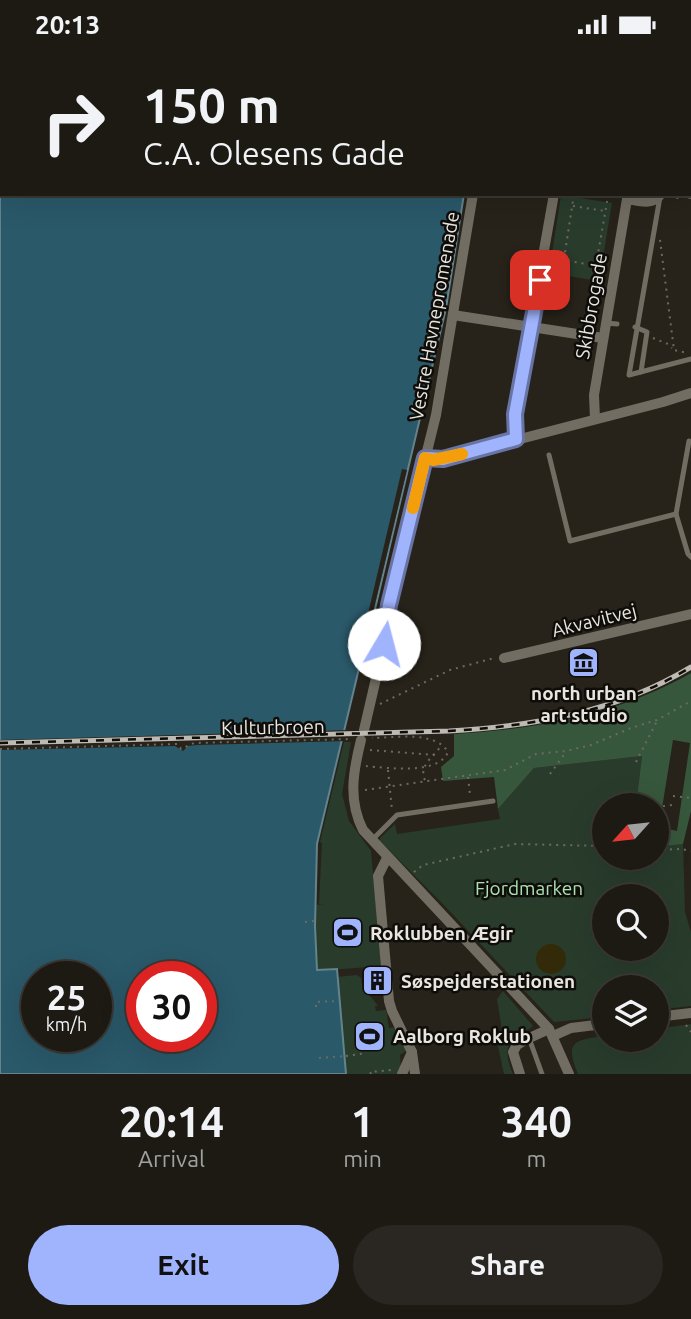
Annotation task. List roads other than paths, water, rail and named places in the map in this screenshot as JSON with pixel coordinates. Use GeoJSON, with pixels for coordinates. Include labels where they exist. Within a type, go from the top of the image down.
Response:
{"type":"FeatureCollection","features":[{"type":"Feature","properties":{"kind":"street","name":"Vestre Havnepromenade"},"geometry":{"type":"LineString","coordinates":[[473,196],[436,415],[389,605],[384,644],[355,765],[353,792],[357,818],[372,840],[551,1032]]}},
{"type":"Feature","properties":{"kind":"street"},"geometry":{"type":"LineString","coordinates":[[516,439],[515,414],[554,196]]}},
{"type":"Feature","properties":{"kind":"street","name":"Skibbrogade"},"geometry":{"type":"LineString","coordinates":[[595,419],[593,395],[603,338],[612,323],[615,269],[627,199],[650,202],[661,196]]}},
{"type":"Feature","properties":{"kind":"street"},"geometry":{"type":"LineString","coordinates":[[453,316],[603,338]]}},
{"type":"Feature","properties":{"kind":"street"},"geometry":{"type":"LineString","coordinates":[[425,458],[443,459],[691,393]]}},
{"type":"Feature","properties":{"kind":"street"},"geometry":{"type":"LineString","coordinates":[[663,402],[691,401]]}},
{"type":"Feature","properties":{"kind":"street","name":"Akvavitvej"},"geometry":{"type":"LineString","coordinates":[[504,659],[691,614]]}},
{"type":"Feature","properties":{"kind":"street"},"geometry":{"type":"LineString","coordinates":[[387,857],[378,876],[389,1001],[412,1052],[415,1074]]}},
{"type":"Feature","properties":{"kind":"street"},"geometry":{"type":"LineString","coordinates":[[669,1016],[691,1013]]}},
{"type":"Feature","properties":{"kind":"street"},"geometry":{"type":"LineString","coordinates":[[520,1074],[513,1052],[517,1045],[528,1038],[551,1032],[592,1025]]}},
{"type":"Feature","properties":{"kind":"street"},"geometry":{"type":"LineString","coordinates":[[551,1032],[569,1074]]}},
{"type":"Feature","properties":{"kind":"street"},"geometry":{"type":"LineString","coordinates":[[404,1071],[412,1052]]}},
{"type":"Feature","properties":{"kind":"lane"},"geometry":{"type":"LineString","coordinates":[[663,196],[629,375],[691,357]]}},
{"type":"Feature","properties":{"kind":"lane"},"geometry":{"type":"LineString","coordinates":[[636,327],[647,332],[641,372]]}},
{"type":"Feature","properties":{"kind":"lane"},"geometry":{"type":"LineString","coordinates":[[688,441],[676,514],[691,557]]}},
{"type":"Feature","properties":{"kind":"lane"},"geometry":{"type":"LineString","coordinates":[[549,455],[570,541],[676,514]]}},
{"type":"Feature","properties":{"kind":"lane"},"geometry":{"type":"LineString","coordinates":[[372,840],[397,815],[493,801]]}},
{"type":"Feature","properties":{"kind":"lane"},"geometry":{"type":"LineString","coordinates":[[528,1038],[542,1074]]}},
{"type":"Feature","properties":{"kind":"water"},"geometry":{"type":"Polygon","coordinates":[[[0,196],[464,196],[446,308],[317,844],[317,970],[337,969],[346,1074],[0,1074],[0,196]]]}},
{"type":"Feature","properties":{"kind":"railway"},"geometry":{"type":"LineString","coordinates":[[0,743],[481,729],[543,720],[604,706],[634,695],[691,667]]}},
{"type":"Feature","properties":{"kind":"place","name":"north urban art studio"},"geometry":{"type":"Point","coordinates":[584,662]}},
{"type":"Feature","properties":{"kind":"place","name":"Roklubben Ægir"},"geometry":{"type":"Point","coordinates":[347,933]}},
{"type":"Feature","properties":{"kind":"place","name":"Søspejderstationen"},"geometry":{"type":"Point","coordinates":[378,981]}},
{"type":"Feature","properties":{"kind":"place","name":"Aalborg Roklub"},"geometry":{"type":"Point","coordinates":[370,1036]}},
{"type":"Feature","properties":{"kind":"park label","name":"Fjordmarken"},"geometry":{"type":"Point","coordinates":[529,888]}}]}
